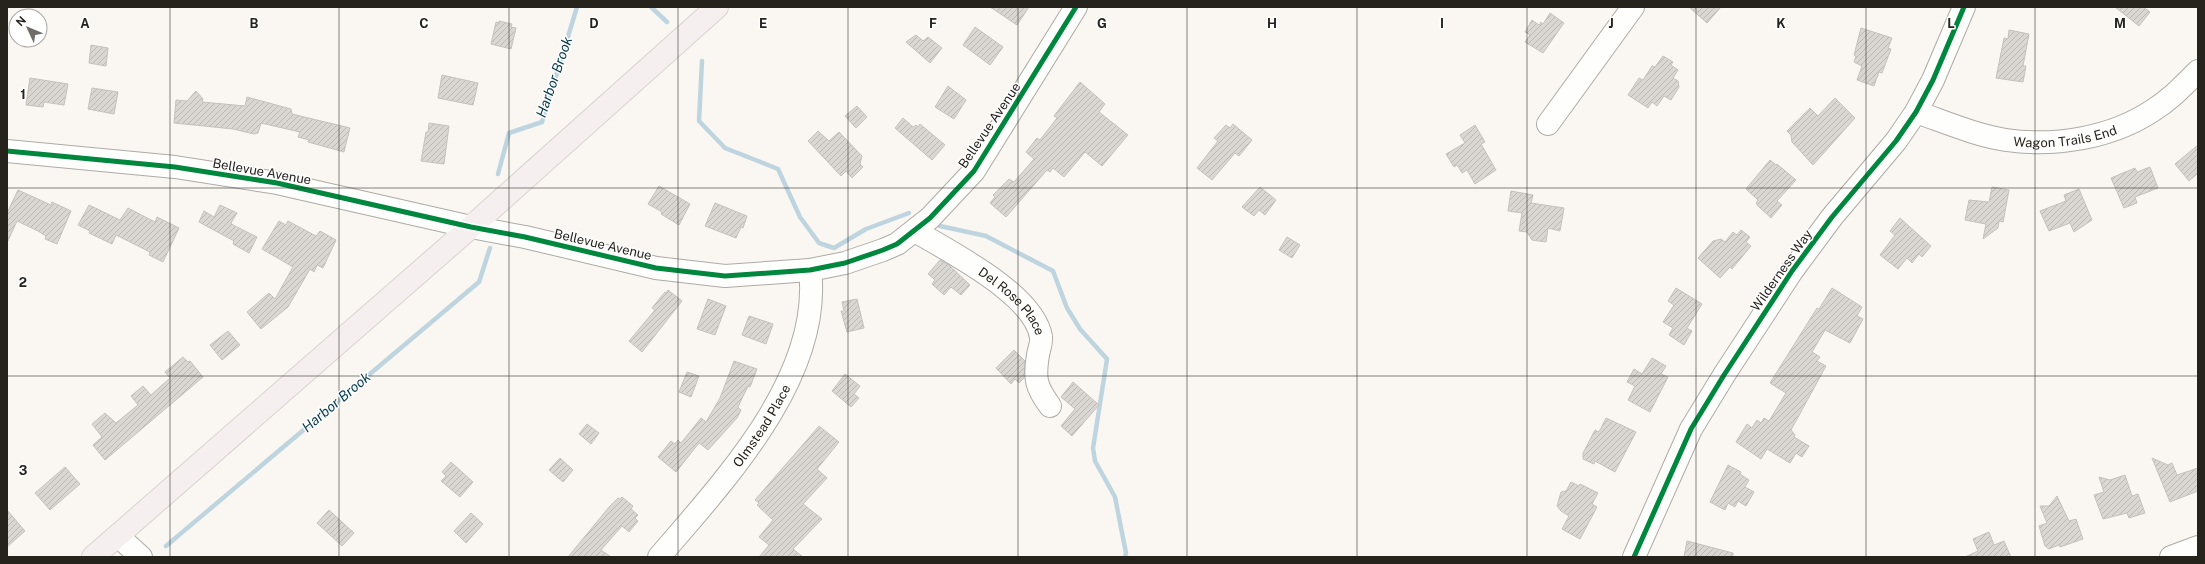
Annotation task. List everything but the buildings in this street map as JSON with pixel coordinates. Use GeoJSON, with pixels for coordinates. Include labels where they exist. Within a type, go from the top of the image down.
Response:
{"type":"FeatureCollection","features":[{"type":"Feature","properties":{"kind":"main road"},"geometry":{"type":"LineString","coordinates":[[93,557],[471,227],[717,7]]}},
{"type":"Feature","properties":{"kind":"street","name":"Bellevue Avenue"},"geometry":{"type":"LineString","coordinates":[[7,151],[175,167],[277,183],[471,227],[525,237],[656,268],[725,276],[810,270],[845,264],[873,254],[897,244],[915,231],[974,171],[1076,7]]}},
{"type":"Feature","properties":{"kind":"street"},"geometry":{"type":"LineString","coordinates":[[1548,124],[1633,7]]}},
{"type":"Feature","properties":{"kind":"street","name":"Wilderness Way"},"geometry":{"type":"LineString","coordinates":[[1634,557],[1691,429],[1724,375],[1792,271],[1832,217],[1896,141],[1916,112],[1933,80],[1964,7]]}},
{"type":"Feature","properties":{"kind":"street","name":"Wagon Trails End"},"geometry":{"type":"LineString","coordinates":[[1916,112],[1958,127],[2006,140],[2034,142],[2077,140],[2122,126],[2152,112],[2174,95],[2198,71]]}},
{"type":"Feature","properties":{"kind":"street","name":"Del Rose Place"},"geometry":{"type":"LineString","coordinates":[[915,231],[988,276],[1027,309],[1037,324],[1041,338],[1036,379],[1038,390],[1050,406]]}},
{"type":"Feature","properties":{"kind":"street","name":"Olmstead Place"},"geometry":{"type":"LineString","coordinates":[[659,557],[754,442],[770,415],[800,356],[811,310],[812,286],[810,270]]}},
{"type":"Feature","properties":{"kind":"street"},"geometry":{"type":"LineString","coordinates":[[118,536],[141,557]]}},
{"type":"Feature","properties":{"kind":"street"},"geometry":{"type":"LineString","coordinates":[[2171,557],[2198,547]]}},
{"type":"Feature","properties":{"kind":"waterway","name":"Harbor Brook"},"geometry":{"type":"LineString","coordinates":[[498,174],[509,133],[542,122],[577,7]]}},
{"type":"Feature","properties":{"kind":"waterway"},"geometry":{"type":"LineString","coordinates":[[651,7],[667,22]]}},
{"type":"Feature","properties":{"kind":"waterway"},"geometry":{"type":"LineString","coordinates":[[702,61],[699,121],[725,148],[778,169],[800,217],[819,243],[834,248],[866,229],[909,213]]}},
{"type":"Feature","properties":{"kind":"waterway"},"geometry":{"type":"LineString","coordinates":[[940,226],[986,236],[1053,271],[1067,308],[1080,329],[1107,359],[1093,448],[1095,461],[1115,497],[1126,553],[1125,557]]}},
{"type":"Feature","properties":{"kind":"waterway","name":"Harbor Brook"},"geometry":{"type":"LineString","coordinates":[[166,546],[479,282],[490,248]]}},
{"type":"Feature","properties":{"kind":"cycle path"},"geometry":{"type":"LineString","coordinates":[[7,151],[175,167],[277,183],[471,227],[525,237],[656,268],[725,276],[810,270],[845,263],[897,244],[930,218],[974,171],[1076,7]]}},
{"type":"Feature","properties":{"kind":"cycle path"},"geometry":{"type":"LineString","coordinates":[[1634,557],[1691,429],[1724,375],[1792,271],[1832,217],[1896,141],[1916,112],[1933,80],[1964,7]]}}]}
